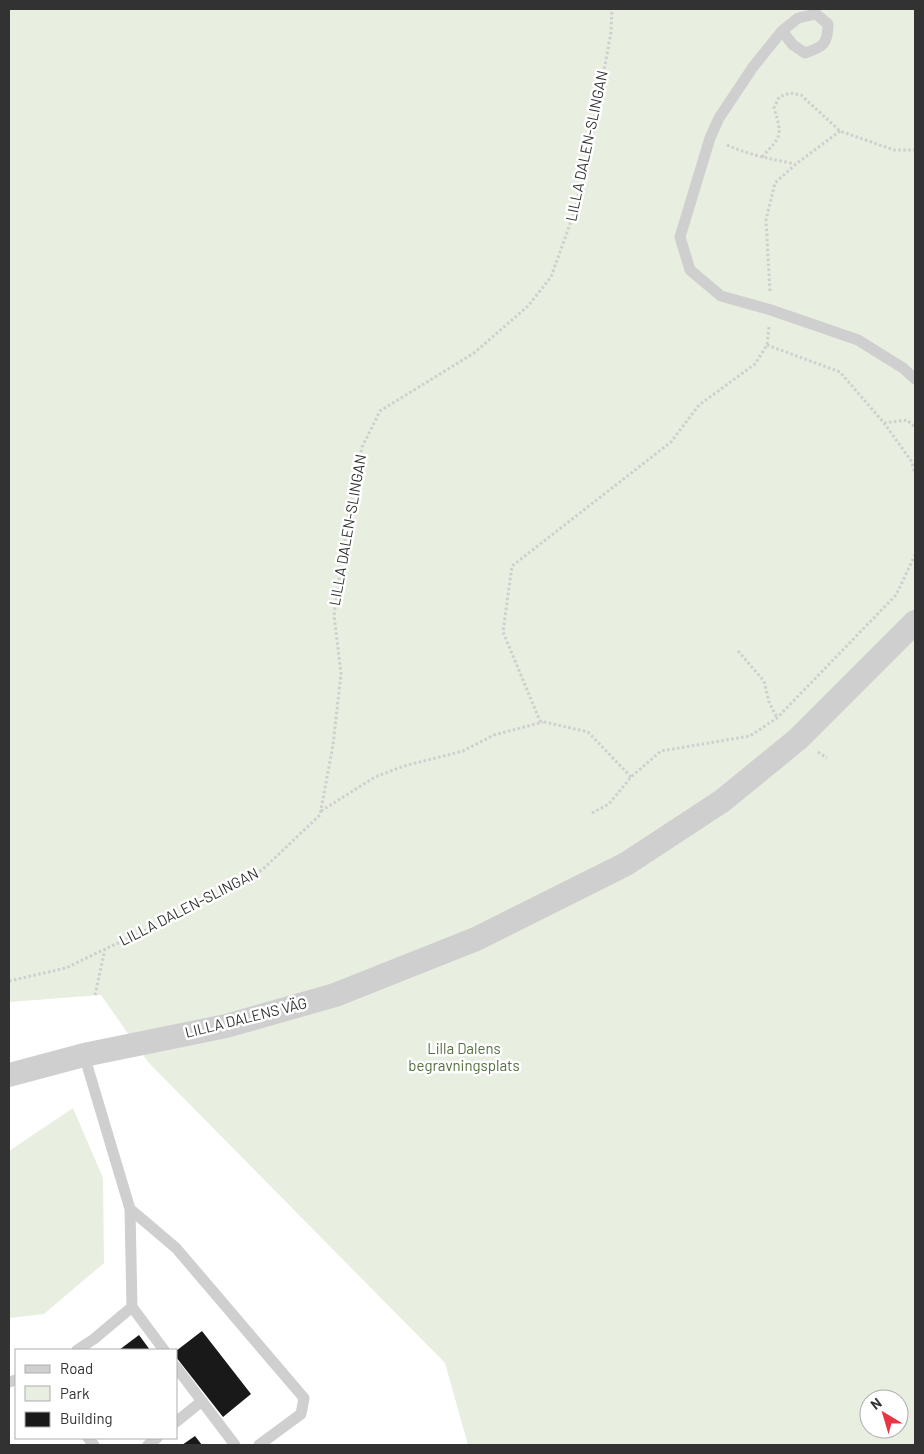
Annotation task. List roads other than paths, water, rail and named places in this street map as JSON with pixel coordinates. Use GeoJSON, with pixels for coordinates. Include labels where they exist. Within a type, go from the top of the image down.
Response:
{"type":"FeatureCollection","features":[{"type":"Feature","properties":{"kind":"street","name":"LILLA DALENS VÄG"},"geometry":{"type":"LineString","coordinates":[[9,1075],[84,1055],[226,1026],[335,995],[476,939],[626,864],[722,801],[798,738],[915,622]]}},
{"type":"Feature","properties":{"kind":"lane"},"geometry":{"type":"LineString","coordinates":[[782,31],[748,74],[719,118],[710,138],[680,237],[690,270],[721,296],[771,310],[858,340],[903,368],[915,379]]}},
{"type":"Feature","properties":{"kind":"lane"},"geometry":{"type":"LineString","coordinates":[[84,1055],[130,1209],[132,1307],[163,1349]]}},
{"type":"Feature","properties":{"kind":"lane"},"geometry":{"type":"LineString","coordinates":[[130,1209],[176,1248],[304,1398],[301,1414],[259,1445]]}},
{"type":"Feature","properties":{"kind":"lane"},"geometry":{"type":"LineString","coordinates":[[79,1349],[94,1339],[132,1307]]}},
{"type":"Feature","properties":{"kind":"lane"},"geometry":{"type":"LineString","coordinates":[[178,1370],[235,1445]]}},
{"type":"Feature","properties":{"kind":"lane"},"geometry":{"type":"LineString","coordinates":[[178,1420],[202,1401]]}},
{"type":"Feature","properties":{"kind":"park label","name":"Lilla Dalens begravningsplats"},"geometry":{"type":"Point","coordinates":[464,1058]}}]}
